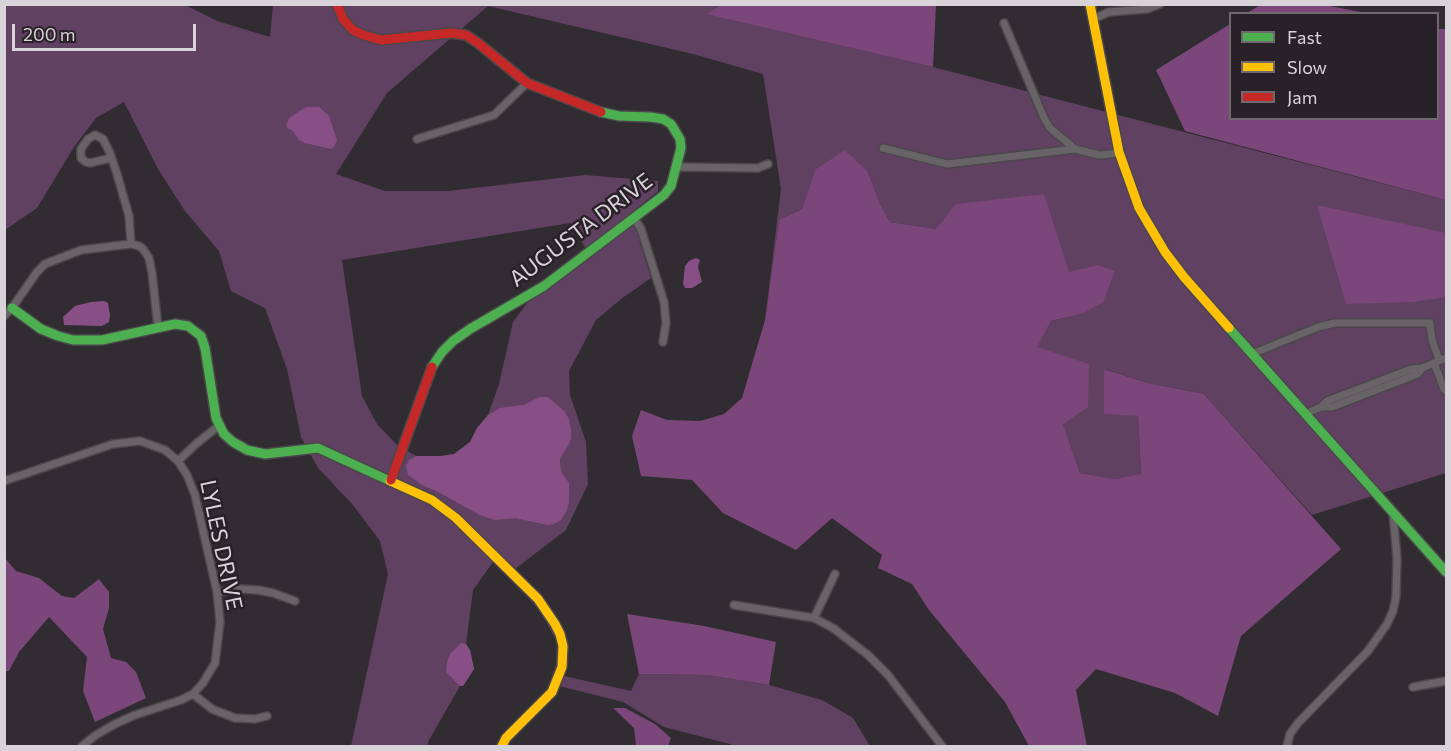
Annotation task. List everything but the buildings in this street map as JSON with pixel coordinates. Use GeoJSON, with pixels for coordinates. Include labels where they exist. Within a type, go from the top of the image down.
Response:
{"type":"FeatureCollection","features":[{"type":"Feature","properties":{"kind":"street","name":"AUGUSTA DRIVE"},"geometry":{"type":"LineString","coordinates":[[337,4],[343,19],[353,30],[374,39],[451,33],[466,35],[527,83],[600,112],[663,119],[671,124],[680,139],[681,148],[677,167],[664,195],[544,285],[453,340],[442,352],[429,373],[391,480]]}},
{"type":"Feature","properties":{"kind":"street"},"geometry":{"type":"LineString","coordinates":[[1090,4],[1119,152],[1139,208],[1165,252],[1184,277],[1446,572]]}},
{"type":"Feature","properties":{"kind":"street"},"geometry":{"type":"LineString","coordinates":[[1093,19],[1109,12],[1147,9],[1160,4]]}},
{"type":"Feature","properties":{"kind":"street"},"geometry":{"type":"LineString","coordinates":[[1004,23],[1044,118],[1050,128],[1075,150]]}},
{"type":"Feature","properties":{"kind":"street"},"geometry":{"type":"LineString","coordinates":[[417,140],[494,115],[527,83]]}},
{"type":"Feature","properties":{"kind":"street"},"geometry":{"type":"LineString","coordinates":[[111,159],[86,162],[81,158],[81,149],[88,139],[95,135],[103,139],[111,159],[129,216],[131,244]]}},
{"type":"Feature","properties":{"kind":"street"},"geometry":{"type":"LineString","coordinates":[[883,148],[947,164],[1075,150],[1099,155],[1119,152]]}},
{"type":"Feature","properties":{"kind":"street"},"geometry":{"type":"LineString","coordinates":[[677,167],[758,168],[768,164]]}},
{"type":"Feature","properties":{"kind":"street"},"geometry":{"type":"LineString","coordinates":[[634,218],[641,229],[664,303],[666,323],[663,342]]}},
{"type":"Feature","properties":{"kind":"street"},"geometry":{"type":"LineString","coordinates":[[4,316],[36,272],[45,264],[81,250],[131,244],[143,249],[149,258],[158,327]]}},
{"type":"Feature","properties":{"kind":"street"},"geometry":{"type":"LineString","coordinates":[[12,308],[41,329],[73,340],[102,340],[175,324],[183,324],[194,329],[201,336],[205,348],[216,418],[224,434],[233,442],[247,450],[265,454],[318,448],[432,500],[456,518],[537,600],[560,634],[561,667],[552,692],[506,738],[502,747]]}},
{"type":"Feature","properties":{"kind":"street"},"geometry":{"type":"LineString","coordinates":[[1252,354],[1318,327],[1335,323],[1430,323],[1432,340],[1440,360],[1446,391]]}},
{"type":"Feature","properties":{"kind":"street"},"geometry":{"type":"LineString","coordinates":[[1305,414],[1322,407],[1332,407],[1418,374],[1422,368],[1440,360]]}},
{"type":"Feature","properties":{"kind":"street"},"geometry":{"type":"LineString","coordinates":[[178,461],[220,425]]}},
{"type":"Feature","properties":{"kind":"street","name":"LYLES DRIVE"},"geometry":{"type":"LineString","coordinates":[[4,481],[104,447],[127,442],[140,441],[153,445],[165,450],[178,461],[195,495],[217,592],[220,622],[215,663],[193,694]]}},
{"type":"Feature","properties":{"kind":"street"},"geometry":{"type":"LineString","coordinates":[[1287,747],[1290,735],[1298,723],[1368,651],[1388,624],[1396,597],[1397,558],[1393,513]]}},
{"type":"Feature","properties":{"kind":"street"},"geometry":{"type":"LineString","coordinates":[[814,618],[835,574]]}},
{"type":"Feature","properties":{"kind":"street"},"geometry":{"type":"LineString","coordinates":[[217,592],[241,589],[258,590],[276,593],[295,601]]}},
{"type":"Feature","properties":{"kind":"street"},"geometry":{"type":"LineString","coordinates":[[734,605],[814,618],[833,628],[868,655],[888,675],[942,747]]}},
{"type":"Feature","properties":{"kind":"street"},"geometry":{"type":"LineString","coordinates":[[1413,687],[1446,681]]}},
{"type":"Feature","properties":{"kind":"street"},"geometry":{"type":"LineString","coordinates":[[82,747],[96,735],[115,724],[193,694],[212,709],[235,718],[255,719],[267,716]]}},
{"type":"Feature","properties":{"kind":"shaded area"},"geometry":{"type":"Polygon","coordinates":[[[1262,4],[1325,5],[1361,12],[1249,12],[1262,4]]]}},
{"type":"Feature","properties":{"kind":"shaded area"},"geometry":{"type":"Polygon","coordinates":[[[5,5],[185,5],[217,21],[270,37],[273,5],[721,5],[707,14],[933,67],[1446,200],[1446,473],[1312,515],[1204,394],[1148,383],[1105,369],[1138,416],[1141,475],[1115,479],[1080,473],[1036,347],[1051,321],[1082,314],[1078,273],[936,229],[890,222],[880,204],[868,172],[815,170],[802,209],[779,220],[765,320],[781,189],[763,74],[693,54],[488,6],[387,93],[336,174],[385,191],[448,191],[585,175],[658,181],[658,191],[631,213],[651,278],[596,320],[569,371],[570,395],[586,442],[588,484],[566,530],[515,569],[554,612],[567,644],[564,676],[631,691],[639,674],[707,675],[769,685],[822,700],[853,718],[870,746],[734,746],[664,727],[623,702],[563,687],[551,681],[556,665],[557,642],[540,610],[493,562],[473,590],[466,644],[470,650],[474,669],[463,686],[460,686],[427,746],[351,746],[388,574],[380,541],[353,505],[318,468],[301,437],[287,369],[265,308],[231,291],[219,251],[185,211],[158,169],[124,102],[96,118],[74,147],[37,208],[5,230],[5,5]],[[570,223],[342,260],[362,396],[377,424],[396,444],[416,456],[454,454],[470,442],[477,428],[488,415],[499,384],[513,322],[527,303],[591,257],[570,223]]]}},
{"type":"Feature","properties":{"kind":"shaded area"},"geometry":{"type":"Polygon","coordinates":[[[721,5],[936,5],[933,67],[706,14],[721,5]]]}},
{"type":"Feature","properties":{"kind":"shaded area"},"geometry":{"type":"Polygon","coordinates":[[[1229,25],[1229,120],[1439,120],[1439,29],[1446,29],[1446,200],[1185,131],[1156,70],[1229,25]]]}},
{"type":"Feature","properties":{"kind":"shaded area"},"geometry":{"type":"Polygon","coordinates":[[[306,107],[319,107],[329,116],[337,140],[331,149],[305,143],[287,128],[289,118],[306,107]]]}},
{"type":"Feature","properties":{"kind":"shaded area"},"geometry":{"type":"Polygon","coordinates":[[[845,150],[868,172],[880,204],[890,222],[936,229],[956,204],[1044,194],[1069,272],[1098,265],[1115,271],[1103,302],[1082,314],[1051,321],[1037,347],[1089,364],[1088,407],[1063,424],[1080,473],[1115,479],[1141,474],[1138,416],[1104,414],[1104,369],[1148,383],[1204,394],[1341,549],[1241,636],[1218,716],[1175,693],[1096,669],[1076,690],[1087,746],[1029,746],[1005,702],[929,610],[912,584],[878,568],[882,555],[832,518],[796,550],[723,513],[692,480],[641,476],[632,436],[641,410],[667,420],[700,421],[724,414],[742,398],[765,320],[779,220],[802,209],[815,170],[845,150]]]}},
{"type":"Feature","properties":{"kind":"shaded area"},"geometry":{"type":"Polygon","coordinates":[[[1317,205],[1446,233],[1446,297],[1413,302],[1346,304],[1317,205]]]}},
{"type":"Feature","properties":{"kind":"shaded area"},"geometry":{"type":"Polygon","coordinates":[[[696,258],[700,260],[698,267],[702,282],[692,288],[685,288],[683,284],[685,266],[696,258]]]}},
{"type":"Feature","properties":{"kind":"shaded area"},"geometry":{"type":"Polygon","coordinates":[[[104,301],[108,303],[109,322],[102,326],[64,325],[63,317],[75,306],[104,301]]]}},
{"type":"Feature","properties":{"kind":"shaded area"},"geometry":{"type":"Polygon","coordinates":[[[540,397],[548,397],[564,411],[571,429],[569,444],[560,458],[562,473],[569,483],[569,502],[561,520],[547,525],[515,518],[495,520],[480,515],[422,485],[408,475],[406,466],[409,460],[416,456],[454,454],[470,442],[477,428],[488,415],[500,408],[523,405],[540,397]]]}},
{"type":"Feature","properties":{"kind":"shaded area"},"geometry":{"type":"Polygon","coordinates":[[[5,558],[16,571],[39,578],[62,596],[74,598],[99,579],[109,592],[109,608],[103,629],[111,658],[126,662],[136,672],[146,698],[95,722],[83,691],[87,657],[49,617],[19,652],[9,671],[5,671],[5,558]]]}},
{"type":"Feature","properties":{"kind":"shaded area"},"geometry":{"type":"Polygon","coordinates":[[[627,614],[704,626],[776,642],[769,685],[707,675],[639,674],[627,614]]]}},
{"type":"Feature","properties":{"kind":"shaded area"},"geometry":{"type":"Polygon","coordinates":[[[461,643],[466,644],[470,650],[474,669],[463,686],[460,686],[446,670],[450,654],[461,643]]]}},
{"type":"Feature","properties":{"kind":"shaded area"},"geometry":{"type":"Polygon","coordinates":[[[613,708],[625,708],[655,724],[671,738],[668,746],[636,746],[634,728],[613,708]]]}},
{"type":"Feature","properties":{"kind":"traffic: fast"},"geometry":{"type":"LineString","coordinates":[[432,367],[453,341],[544,286],[664,195],[671,186],[681,148],[680,139],[671,124],[663,119],[619,116],[601,112]]}},
{"type":"Feature","properties":{"kind":"traffic: fast"},"geometry":{"type":"LineString","coordinates":[[12,308],[41,329],[73,340],[102,340],[175,324],[188,326],[201,336],[216,418],[224,434],[233,442],[247,450],[265,454],[318,448],[390,481]]}},
{"type":"Feature","properties":{"kind":"traffic: fast"},"geometry":{"type":"LineString","coordinates":[[1229,328],[1446,572]]}},
{"type":"Feature","properties":{"kind":"traffic: slow"},"geometry":{"type":"LineString","coordinates":[[1090,4],[1119,152],[1139,208],[1165,252],[1229,328]]}},
{"type":"Feature","properties":{"kind":"traffic: slow"},"geometry":{"type":"LineString","coordinates":[[390,481],[432,500],[456,518],[538,599],[560,634],[563,646],[562,667],[552,692],[506,738],[502,746]]}},
{"type":"Feature","properties":{"kind":"traffic: jam"},"geometry":{"type":"LineString","coordinates":[[337,4],[343,19],[353,30],[381,40],[451,33],[466,35],[527,83],[601,112]]}},
{"type":"Feature","properties":{"kind":"traffic: jam"},"geometry":{"type":"LineString","coordinates":[[391,480],[432,367]]}}]}
